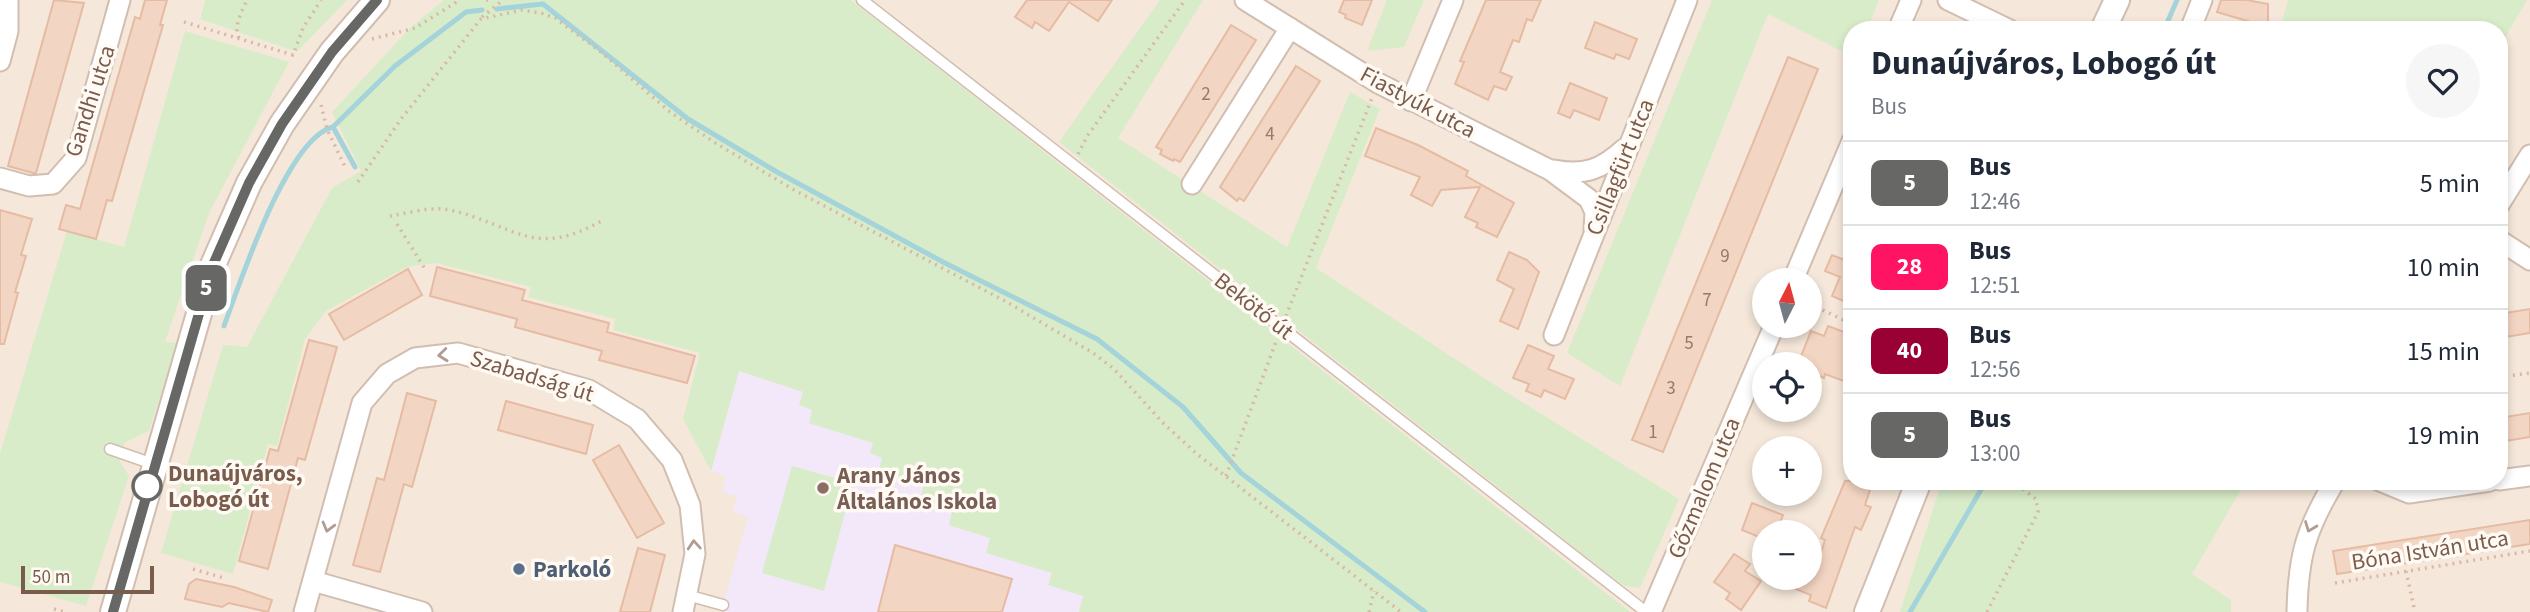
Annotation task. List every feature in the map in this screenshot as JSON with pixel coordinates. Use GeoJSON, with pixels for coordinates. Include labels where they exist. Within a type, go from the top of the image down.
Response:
{"type":"FeatureCollection","features":[{"type":"Feature","properties":{"kind":"street"},"geometry":{"type":"LineString","coordinates":[[0,61],[8,31],[8,0]]}},
{"type":"Feature","properties":{"kind":"street","name":"Gandhi utca"},"geometry":{"type":"LineString","coordinates":[[0,178],[29,186],[53,184],[76,158],[120,0]]}},
{"type":"Feature","properties":{"kind":"street"},"geometry":{"type":"LineString","coordinates":[[113,612],[213,265],[249,183],[282,124],[315,74],[377,0]]}},
{"type":"Feature","properties":{"kind":"street","name":"Fiastyúk utca"},"geometry":{"type":"LineString","coordinates":[[1245,0],[1378,83],[1550,170],[1589,199],[1595,212],[1594,230]]}},
{"type":"Feature","properties":{"kind":"street"},"geometry":{"type":"LineString","coordinates":[[1411,101],[1453,0]]}},
{"type":"Feature","properties":{"kind":"street","name":"Csillagfürt utca"},"geometry":{"type":"LineString","coordinates":[[1554,335],[1687,0]]}},
{"type":"Feature","properties":{"kind":"street"},"geometry":{"type":"LineString","coordinates":[[1902,21],[1911,0]]}},
{"type":"Feature","properties":{"kind":"street"},"geometry":{"type":"LineString","coordinates":[[1948,0],[1991,21]]}},
{"type":"Feature","properties":{"kind":"street"},"geometry":{"type":"LineString","coordinates":[[2107,21],[2117,0]]}},
{"type":"Feature","properties":{"kind":"street"},"geometry":{"type":"LineString","coordinates":[[2194,21],[2202,0]]}},
{"type":"Feature","properties":{"kind":"street"},"geometry":{"type":"LineString","coordinates":[[1192,184],[1290,28]]}},
{"type":"Feature","properties":{"kind":"street","name":"Fiastyúk utca"},"geometry":{"type":"LineString","coordinates":[[1550,170],[1574,174],[1594,171],[1608,164],[1628,145]]}},
{"type":"Feature","properties":{"kind":"street"},"geometry":{"type":"LineString","coordinates":[[2508,190],[2530,155]]}},
{"type":"Feature","properties":{"kind":"street"},"geometry":{"type":"LineString","coordinates":[[1798,268],[1843,162]]}},
{"type":"Feature","properties":{"kind":"street"},"geometry":{"type":"LineString","coordinates":[[2508,246],[2530,260]]}},
{"type":"Feature","properties":{"kind":"street","name":"Gőzmalom utca"},"geometry":{"type":"LineString","coordinates":[[1648,612],[1769,338]]}},
{"type":"Feature","properties":{"kind":"street","name":"Szabadság út"},"geometry":{"type":"LineString","coordinates":[[304,612],[362,403],[387,374],[415,358],[458,353],[589,390],[636,419],[673,460],[690,505],[695,554],[685,603]]}},
{"type":"Feature","properties":{"kind":"street"},"geometry":{"type":"LineString","coordinates":[[2508,479],[2530,475]]}},
{"type":"Feature","properties":{"kind":"street"},"geometry":{"type":"LineString","coordinates":[[1867,612],[1915,490]]}},
{"type":"Feature","properties":{"kind":"street"},"geometry":{"type":"LineString","coordinates":[[2297,612],[2297,577],[2307,532],[2330,490]]}},
{"type":"Feature","properties":{"kind":"street"},"geometry":{"type":"LineString","coordinates":[[2402,490],[2409,493],[2429,490]]}},
{"type":"Feature","properties":{"kind":"street"},"geometry":{"type":"LineString","coordinates":[[313,581],[422,612]]}},
{"type":"Feature","properties":{"kind":"lane","name":"Bekötő út"},"geometry":{"type":"LineString","coordinates":[[862,0],[1648,612]]}},
{"type":"Feature","properties":{"kind":"lane"},"geometry":{"type":"LineString","coordinates":[[110,449],[154,465]]}},
{"type":"Feature","properties":{"kind":"lane"},"geometry":{"type":"LineString","coordinates":[[685,603],[723,605]]}},
{"type":"Feature","properties":{"kind":"path"},"geometry":{"type":"LineString","coordinates":[[239,38],[236,33],[238,23],[247,0]]}},
{"type":"Feature","properties":{"kind":"path"},"geometry":{"type":"LineString","coordinates":[[184,22],[292,55],[303,28],[321,0]]}},
{"type":"Feature","properties":{"kind":"path"},"geometry":{"type":"LineString","coordinates":[[366,40],[415,28],[460,0]]}},
{"type":"Feature","properties":{"kind":"path"},"geometry":{"type":"LineString","coordinates":[[486,0],[494,0]]}},
{"type":"Feature","properties":{"kind":"path"},"geometry":{"type":"LineString","coordinates":[[358,182],[401,119],[481,19],[503,0]]}},
{"type":"Feature","properties":{"kind":"path"},"geometry":{"type":"LineString","coordinates":[[1072,165],[1088,135],[1185,0]]}},
{"type":"Feature","properties":{"kind":"path"},"geometry":{"type":"LineString","coordinates":[[481,19],[522,10],[555,18],[601,52],[670,112],[718,144],[796,191],[1005,301],[1093,353],[1113,368],[1181,440],[1401,612]]}},
{"type":"Feature","properties":{"kind":"path"},"geometry":{"type":"LineString","coordinates":[[1226,477],[1281,328],[1378,83]]}},
{"type":"Feature","properties":{"kind":"path"},"geometry":{"type":"LineString","coordinates":[[320,100],[327,129],[346,169]]}},
{"type":"Feature","properties":{"kind":"path"},"geometry":{"type":"LineString","coordinates":[[390,215],[429,209],[448,210],[531,239],[545,241],[563,238],[603,220]]}},
{"type":"Feature","properties":{"kind":"path"},"geometry":{"type":"LineString","coordinates":[[397,224],[425,269]]}},
{"type":"Feature","properties":{"kind":"path"},"geometry":{"type":"LineString","coordinates":[[1822,310],[1843,320]]}},
{"type":"Feature","properties":{"kind":"path"},"geometry":{"type":"LineString","coordinates":[[2508,376],[2530,373]]}},
{"type":"Feature","properties":{"kind":"path"},"geometry":{"type":"LineString","coordinates":[[1986,612],[2038,512],[2036,499],[2024,490]]}},
{"type":"Feature","properties":{"kind":"path","name":"Bóna István utca"},"geometry":{"type":"LineString","coordinates":[[2335,583],[2530,551]]}},
{"type":"Feature","properties":{"kind":"path"},"geometry":{"type":"LineString","coordinates":[[193,569],[224,578]]}},
{"type":"Feature","properties":{"kind":"path"},"geometry":{"type":"LineString","coordinates":[[2406,571],[2415,612]]}},
{"type":"Feature","properties":{"kind":"path"},"geometry":{"type":"LineString","coordinates":[[1369,612],[1374,592]]}},
{"type":"Feature","properties":{"kind":"path"},"geometry":{"type":"LineString","coordinates":[[54,609],[65,612]]}},
{"type":"Feature","properties":{"kind":"shaded area"},"geometry":{"type":"Polygon","coordinates":[[[0,0],[205,0],[200,18],[297,52],[346,0],[2530,0],[2530,612],[0,612],[0,0]]]}},
{"type":"Feature","properties":{"kind":"shaded area","name":"Arany János Általános Iskola"},"geometry":{"type":"Polygon","coordinates":[[[739,371],[804,392],[800,404],[813,410],[810,423],[873,443],[883,458],[879,470],[925,484],[953,512],[950,526],[990,538],[987,553],[1052,573],[1049,585],[1083,596],[1079,612],[721,612],[748,517],[733,512],[737,496],[722,492],[726,476],[711,471],[739,371]]]}},
{"type":"Feature","properties":{"kind":"green space"},"geometry":{"type":"Polygon","coordinates":[[[205,0],[347,0],[297,52],[200,19],[205,0]]]}},
{"type":"Feature","properties":{"kind":"green space"},"geometry":{"type":"Polygon","coordinates":[[[444,0],[851,0],[1630,612],[1079,612],[1083,596],[1048,585],[1052,573],[986,553],[990,538],[949,525],[952,512],[919,502],[924,484],[879,470],[882,458],[870,453],[873,443],[809,423],[812,410],[799,405],[803,392],[739,371],[711,471],[683,419],[700,353],[613,330],[615,319],[528,297],[531,287],[436,263],[407,267],[326,311],[305,339],[277,446],[268,444],[233,574],[161,553],[223,345],[247,347],[332,188],[361,171],[332,112],[412,26],[444,0]]]}},
{"type":"Feature","properties":{"kind":"green space"},"geometry":{"type":"Polygon","coordinates":[[[1160,0],[1203,0],[1118,138],[1287,247],[1350,92],[1380,109],[1316,268],[1501,389],[1679,499],[1640,588],[1625,586],[1612,577],[1059,142],[1160,0]]]}},
{"type":"Feature","properties":{"kind":"green space"},"geometry":{"type":"Polygon","coordinates":[[[1387,0],[1424,0],[1404,47],[1367,51],[1387,0]]]}},
{"type":"Feature","properties":{"kind":"green space"},"geometry":{"type":"Polygon","coordinates":[[[1712,0],[1879,0],[1871,21],[1843,21],[1843,52],[1768,14],[1620,386],[1567,353],[1712,0]]]}},
{"type":"Feature","properties":{"kind":"green space"},"geometry":{"type":"Polygon","coordinates":[[[2288,0],[2527,0],[2508,33],[2508,21],[2282,21],[2288,0]]]}},
{"type":"Feature","properties":{"kind":"green space"},"geometry":{"type":"Polygon","coordinates":[[[185,31],[289,62],[209,213],[165,342],[177,343],[149,431],[124,443],[120,462],[129,476],[86,606],[0,582],[0,454],[67,231],[124,247],[185,31]]]}},
{"type":"Feature","properties":{"kind":"green space"},"geometry":{"type":"Polygon","coordinates":[[[792,466],[853,483],[824,591],[762,573],[792,466]]]}},
{"type":"Feature","properties":{"kind":"green space"},"geometry":{"type":"Polygon","coordinates":[[[1939,490],[2241,490],[2192,574],[2231,600],[2231,612],[1900,612],[1939,490]]]}},
{"type":"Feature","properties":{"kind":"building"},"geometry":{"type":"Polygon","coordinates":[[[54,0],[84,3],[36,173],[33,173],[8,166],[54,0]]]}},
{"type":"Feature","properties":{"kind":"building"},"geometry":{"type":"Polygon","coordinates":[[[145,0],[167,0],[160,25],[163,25],[112,201],[107,200],[96,239],[59,229],[66,205],[80,209],[135,17],[140,19],[145,0]]]}},
{"type":"Feature","properties":{"kind":"building"},"geometry":{"type":"Polygon","coordinates":[[[1027,0],[1112,0],[1098,21],[1069,2],[1049,31],[1035,22],[1032,28],[1015,17],[1027,0]]]}},
{"type":"Feature","properties":{"kind":"building"},"geometry":{"type":"Polygon","coordinates":[[[1344,0],[1372,0],[1362,25],[1345,18],[1346,15],[1339,12],[1344,0]]]}},
{"type":"Feature","properties":{"kind":"building"},"geometry":{"type":"Polygon","coordinates":[[[1486,0],[1541,0],[1532,21],[1527,19],[1519,42],[1513,40],[1500,72],[1512,77],[1506,90],[1494,86],[1488,100],[1455,84],[1464,62],[1460,61],[1486,0]]]}},
{"type":"Feature","properties":{"kind":"building"},"geometry":{"type":"Polygon","coordinates":[[[2221,0],[2247,0],[2268,4],[2268,21],[2247,21],[2217,12],[2221,0]]]}},
{"type":"Feature","properties":{"kind":"building"},"geometry":{"type":"Polygon","coordinates":[[[1595,22],[1637,39],[1629,59],[1616,54],[1614,59],[1585,48],[1595,22]]]}},
{"type":"Feature","properties":{"kind":"building"},"geometry":{"type":"Polygon","coordinates":[[[1231,25],[1256,40],[1180,162],[1174,159],[1173,161],[1160,154],[1162,150],[1156,147],[1231,25]]]}},
{"type":"Feature","properties":{"kind":"building"},"geometry":{"type":"Polygon","coordinates":[[[1788,57],[1818,69],[1663,452],[1632,440],[1788,57]]]}},
{"type":"Feature","properties":{"kind":"building"},"geometry":{"type":"Polygon","coordinates":[[[1296,66],[1320,81],[1244,201],[1239,198],[1237,201],[1220,187],[1296,66]]]}},
{"type":"Feature","properties":{"kind":"building"},"geometry":{"type":"Polygon","coordinates":[[[1570,83],[1607,98],[1599,120],[1574,110],[1570,118],[1558,113],[1570,83]]]}},
{"type":"Feature","properties":{"kind":"building"},"geometry":{"type":"Polygon","coordinates":[[[1376,128],[1418,145],[1468,171],[1466,176],[1514,203],[1497,237],[1476,227],[1478,223],[1465,217],[1480,187],[1441,190],[1432,206],[1411,195],[1420,177],[1365,156],[1376,128]]]}},
{"type":"Feature","properties":{"kind":"building"},"geometry":{"type":"Polygon","coordinates":[[[0,210],[32,219],[21,255],[26,256],[4,344],[0,344],[0,210]]]}},
{"type":"Feature","properties":{"kind":"building"},"geometry":{"type":"Polygon","coordinates":[[[1509,252],[1527,260],[1539,272],[1518,329],[1500,321],[1514,289],[1497,280],[1509,252]]]}},
{"type":"Feature","properties":{"kind":"building"},"geometry":{"type":"Polygon","coordinates":[[[1832,255],[1843,259],[1843,301],[1832,296],[1840,277],[1825,271],[1832,255]]]}},
{"type":"Feature","properties":{"kind":"building"},"geometry":{"type":"Polygon","coordinates":[[[437,267],[525,290],[522,300],[609,323],[607,332],[695,356],[687,383],[599,360],[602,351],[515,327],[517,319],[430,296],[437,267]]]}},
{"type":"Feature","properties":{"kind":"building"},"geometry":{"type":"Polygon","coordinates":[[[408,269],[422,295],[344,340],[329,314],[408,269]]]}},
{"type":"Feature","properties":{"kind":"building"},"geometry":{"type":"Polygon","coordinates":[[[2530,309],[2530,333],[2508,337],[2508,313],[2530,309]]]}},
{"type":"Feature","properties":{"kind":"building"},"geometry":{"type":"Polygon","coordinates":[[[1828,326],[1843,332],[1843,381],[1825,374],[1822,377],[1822,352],[1803,352],[1808,338],[1822,338],[1828,326]]]}},
{"type":"Feature","properties":{"kind":"building"},"geometry":{"type":"Polygon","coordinates":[[[309,340],[337,347],[305,460],[298,458],[268,569],[239,561],[270,449],[278,451],[309,340]]]}},
{"type":"Feature","properties":{"kind":"building"},"geometry":{"type":"Polygon","coordinates":[[[1528,345],[1554,356],[1548,369],[1574,379],[1565,399],[1544,390],[1541,397],[1526,391],[1529,384],[1513,378],[1528,345]]]}},
{"type":"Feature","properties":{"kind":"building"},"geometry":{"type":"Polygon","coordinates":[[[407,393],[436,401],[412,487],[404,484],[380,572],[353,565],[377,478],[384,480],[407,393]]]}},
{"type":"Feature","properties":{"kind":"building"},"geometry":{"type":"Polygon","coordinates":[[[506,401],[593,425],[586,454],[498,430],[506,401]]]}},
{"type":"Feature","properties":{"kind":"building"},"geometry":{"type":"Polygon","coordinates":[[[2530,413],[2530,437],[2508,441],[2508,417],[2530,413]]]}},
{"type":"Feature","properties":{"kind":"building"},"geometry":{"type":"Polygon","coordinates":[[[619,445],[664,523],[637,538],[593,460],[619,445]]]}},
{"type":"Feature","properties":{"kind":"building"},"geometry":{"type":"Polygon","coordinates":[[[1843,486],[1843,490],[1870,490],[1865,505],[1871,507],[1861,530],[1855,527],[1826,608],[1809,601],[1811,595],[1798,590],[1822,590],[1822,549],[1825,540],[1822,536],[1843,486]]]}},
{"type":"Feature","properties":{"kind":"building"},"geometry":{"type":"Polygon","coordinates":[[[1752,503],[1752,506],[1760,506],[1783,515],[1781,520],[1752,520],[1752,534],[1742,530],[1752,503]]]}},
{"type":"Feature","properties":{"kind":"building"},"geometry":{"type":"Polygon","coordinates":[[[2530,520],[2530,544],[2337,574],[2333,551],[2530,520]]]}},
{"type":"Feature","properties":{"kind":"building","name":"Arany János Általános Iskola"},"geometry":{"type":"Polygon","coordinates":[[[895,545],[1012,579],[1002,612],[878,612],[895,545]]]}},
{"type":"Feature","properties":{"kind":"building"},"geometry":{"type":"Polygon","coordinates":[[[638,548],[665,555],[650,612],[620,612],[638,548]]]}},
{"type":"Feature","properties":{"kind":"building"},"geometry":{"type":"Polygon","coordinates":[[[1734,554],[1750,564],[1745,571],[1752,575],[1752,590],[1755,590],[1741,610],[1726,599],[1730,593],[1714,582],[1734,554]]]}},
{"type":"Feature","properties":{"kind":"building"},"geometry":{"type":"Polygon","coordinates":[[[196,579],[234,587],[272,600],[268,612],[229,603],[222,607],[185,599],[189,584],[196,579]]]}},
{"type":"Feature","properties":{"kind":"waterway"},"geometry":{"type":"LineString","coordinates":[[2168,21],[2177,0]]}},
{"type":"Feature","properties":{"kind":"waterway"},"geometry":{"type":"LineString","coordinates":[[497,9],[543,4],[688,119],[777,172],[943,262],[1097,339],[1183,407],[1241,473],[1425,612]]}},
{"type":"Feature","properties":{"kind":"waterway"},"geometry":{"type":"LineString","coordinates":[[224,326],[267,214],[299,157],[316,137],[333,127],[395,66],[466,12],[482,10]]}},
{"type":"Feature","properties":{"kind":"waterway"},"geometry":{"type":"LineString","coordinates":[[333,127],[355,167]]}},
{"type":"Feature","properties":{"kind":"waterway"},"geometry":{"type":"LineString","coordinates":[[1910,612],[1981,490]]}},
{"type":"Feature","properties":{"kind":"bus line","name":"5"},"geometry":{"type":"LineString","coordinates":[[113,612],[213,265],[249,183],[282,124],[315,74],[377,0]]}},
{"type":"Feature","properties":{"kind":"place","name":"Dunaújváros, Lobogó út"},"geometry":{"type":"Point","coordinates":[147,486]}},
{"type":"Feature","properties":{"kind":"place","name":"Arany János Általános Iskola"},"geometry":{"type":"Point","coordinates":[823,488]}},
{"type":"Feature","properties":{"kind":"place","name":"Parkoló"},"geometry":{"type":"Point","coordinates":[519,569]}}]}
